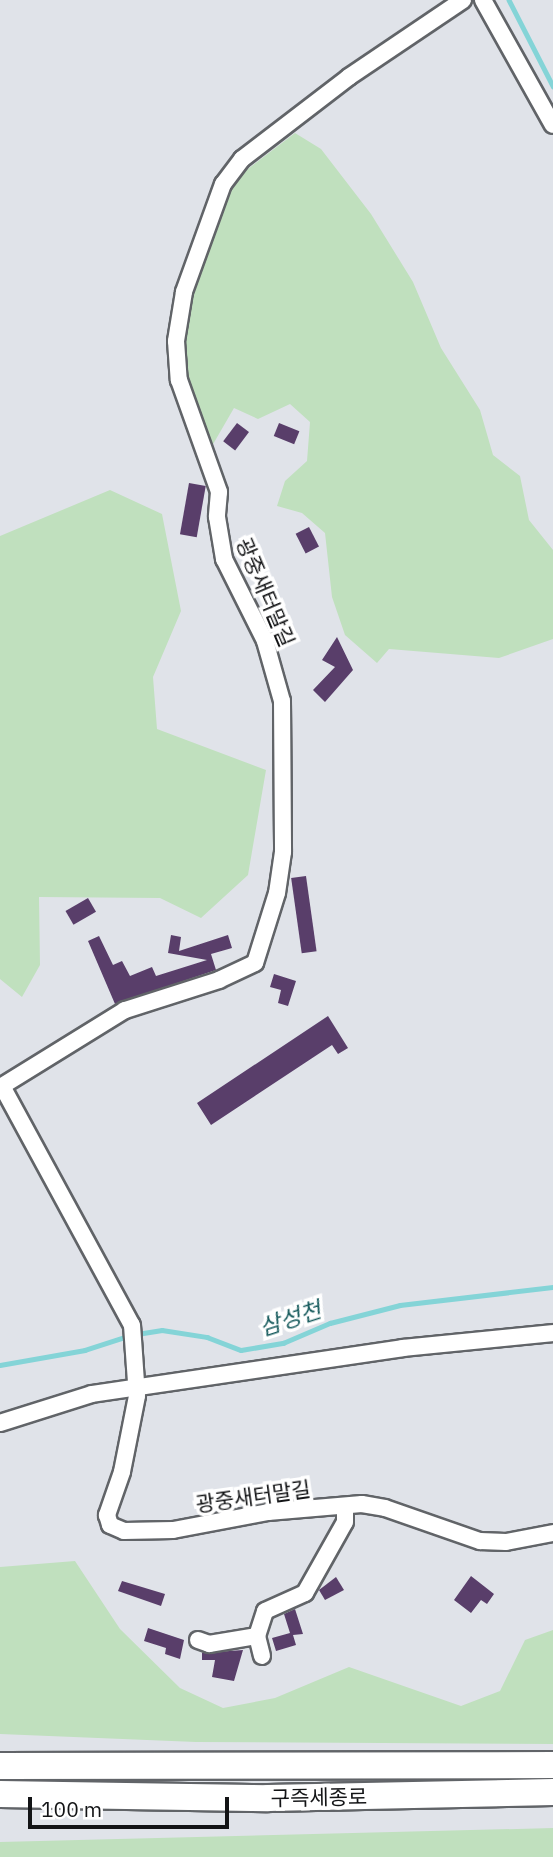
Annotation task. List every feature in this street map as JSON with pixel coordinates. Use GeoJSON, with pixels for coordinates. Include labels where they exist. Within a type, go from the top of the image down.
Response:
{"type":"FeatureCollection","features":[{"type":"Feature","properties":{"kind":"highway","name":"구즉세종로"},"geometry":{"type":"LineString","coordinates":[[0,1766],[553,1765]]}},
{"type":"Feature","properties":{"kind":"highway","name":"구즉세종로"},"geometry":{"type":"LineString","coordinates":[[0,1794],[268,1798],[553,1793]]}},
{"type":"Feature","properties":{"kind":"street","name":"광중새터말길"},"geometry":{"type":"LineString","coordinates":[[463,0],[349,76],[242,159],[214,204],[184,292],[176,341],[179,380],[219,492],[224,559],[265,641],[282,701],[283,852],[277,893],[255,963],[219,980],[125,1010],[2,1086],[132,1325],[138,1380],[132,1432],[107,1515],[110,1525],[124,1531],[173,1530],[268,1512],[345,1506],[385,1508],[480,1541],[506,1542],[553,1533]]}},
{"type":"Feature","properties":{"kind":"street"},"geometry":{"type":"LineString","coordinates":[[483,0],[553,125]]}},
{"type":"Feature","properties":{"kind":"street"},"geometry":{"type":"LineString","coordinates":[[0,1423],[138,1380],[553,1333]]}},
{"type":"Feature","properties":{"kind":"street"},"geometry":{"type":"LineString","coordinates":[[262,1656],[257,1636],[265,1611],[305,1593],[345,1522],[345,1506]]}},
{"type":"Feature","properties":{"kind":"street"},"geometry":{"type":"LineString","coordinates":[[198,1640],[209,1644],[257,1636]]}},
{"type":"Feature","properties":{"kind":"green space"},"geometry":{"type":"Polygon","coordinates":[[[295,133],[321,149],[371,214],[413,282],[441,348],[480,410],[493,455],[520,476],[529,520],[553,550],[553,639],[499,658],[389,649],[377,663],[345,635],[332,597],[325,533],[302,513],[277,506],[285,481],[307,461],[310,422],[290,404],[258,419],[234,408],[212,446],[187,381],[184,334],[200,265],[218,215],[240,175],[295,133]]]}},
{"type":"Feature","properties":{"kind":"green space"},"geometry":{"type":"Polygon","coordinates":[[[110,490],[162,514],[181,611],[153,677],[157,729],[266,770],[248,875],[201,918],[160,898],[39,897],[40,965],[22,997],[0,979],[0,536],[110,490]]]}},
{"type":"Feature","properties":{"kind":"green space"},"geometry":{"type":"Polygon","coordinates":[[[75,1561],[120,1629],[180,1688],[223,1708],[275,1698],[349,1667],[461,1706],[500,1691],[525,1640],[553,1630],[553,1744],[196,1742],[0,1734],[0,1567],[75,1561]]]}},
{"type":"Feature","properties":{"kind":"green space"},"geometry":{"type":"Polygon","coordinates":[[[553,1828],[553,1857],[0,1857],[0,1842],[553,1828]]]}},
{"type":"Feature","properties":{"kind":"building"},"geometry":{"type":"Polygon","coordinates":[[[237,423],[249,432],[235,450],[223,441],[237,423]]]}},
{"type":"Feature","properties":{"kind":"building"},"geometry":{"type":"Polygon","coordinates":[[[279,423],[299,431],[294,444],[274,436],[279,423]]]}},
{"type":"Feature","properties":{"kind":"building"},"geometry":{"type":"Polygon","coordinates":[[[189,483],[206,486],[197,537],[180,534],[189,483]]]}},
{"type":"Feature","properties":{"kind":"building"},"geometry":{"type":"Polygon","coordinates":[[[309,527],[319,547],[306,553],[296,534],[309,527]]]}},
{"type":"Feature","properties":{"kind":"building"},"geometry":{"type":"Polygon","coordinates":[[[337,637],[353,670],[325,702],[313,690],[335,667],[322,660],[337,637]]]}},
{"type":"Feature","properties":{"kind":"building"},"geometry":{"type":"Polygon","coordinates":[[[306,876],[317,951],[302,953],[291,878],[306,876]]]}},
{"type":"Feature","properties":{"kind":"building"},"geometry":{"type":"Polygon","coordinates":[[[88,898],[96,912],[73,925],[65,911],[88,898]]]}},
{"type":"Feature","properties":{"kind":"building"},"geometry":{"type":"Polygon","coordinates":[[[171,935],[181,937],[179,951],[228,935],[232,948],[211,954],[216,970],[115,1004],[88,941],[99,936],[113,965],[122,961],[130,976],[152,967],[156,976],[207,960],[168,953],[171,935]]]}},
{"type":"Feature","properties":{"kind":"building"},"geometry":{"type":"Polygon","coordinates":[[[274,974],[296,981],[288,1006],[278,1003],[281,990],[270,987],[274,974]]]}},
{"type":"Feature","properties":{"kind":"building"},"geometry":{"type":"Polygon","coordinates":[[[328,1016],[348,1048],[338,1054],[332,1045],[211,1125],[197,1103],[328,1016]]]}},
{"type":"Feature","properties":{"kind":"building"},"geometry":{"type":"Polygon","coordinates":[[[471,1576],[494,1594],[487,1604],[481,1600],[471,1613],[454,1600],[471,1576]]]}},
{"type":"Feature","properties":{"kind":"building"},"geometry":{"type":"Polygon","coordinates":[[[336,1577],[344,1590],[325,1600],[319,1590],[336,1577]]]}},
{"type":"Feature","properties":{"kind":"building"},"geometry":{"type":"Polygon","coordinates":[[[122,1581],[165,1594],[161,1606],[118,1591],[122,1581]]]}},
{"type":"Feature","properties":{"kind":"building"},"geometry":{"type":"Polygon","coordinates":[[[295,1609],[303,1634],[293,1635],[296,1645],[276,1651],[272,1638],[290,1633],[284,1614],[295,1609]]]}},
{"type":"Feature","properties":{"kind":"building"},"geometry":{"type":"Polygon","coordinates":[[[148,1628],[184,1640],[180,1659],[165,1654],[166,1648],[144,1641],[148,1628]]]}},
{"type":"Feature","properties":{"kind":"building"},"geometry":{"type":"Polygon","coordinates":[[[243,1650],[234,1681],[212,1677],[215,1660],[202,1660],[202,1653],[243,1650]]]}},
{"type":"Feature","properties":{"kind":"waterway"},"geometry":{"type":"LineString","coordinates":[[509,0],[553,86]]}},
{"type":"Feature","properties":{"kind":"waterway","name":"삼성천"},"geometry":{"type":"LineString","coordinates":[[137,1334],[162,1330],[207,1337],[241,1350],[283,1343],[330,1323],[400,1305],[553,1287]]}},
{"type":"Feature","properties":{"kind":"waterway","name":"삼성천"},"geometry":{"type":"LineString","coordinates":[[0,1365],[85,1350],[128,1336]]}}]}
